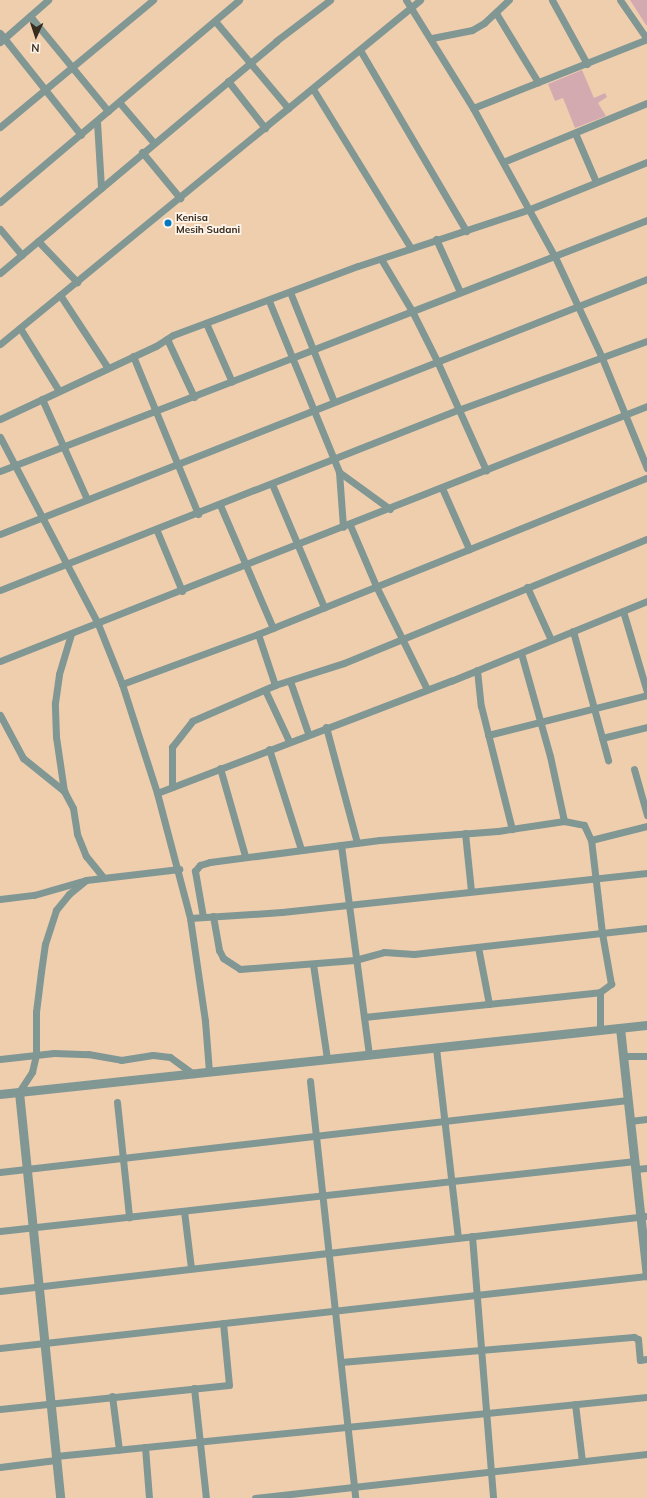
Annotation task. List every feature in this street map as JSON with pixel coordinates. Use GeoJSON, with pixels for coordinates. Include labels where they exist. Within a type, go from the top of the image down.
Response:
{"type":"FeatureCollection","features":[{"type":"Feature","properties":{"kind":"street"},"geometry":{"type":"LineString","coordinates":[[0,128],[153,0]]}},
{"type":"Feature","properties":{"kind":"street"},"geometry":{"type":"LineString","coordinates":[[0,202],[97,122],[239,0]]}},
{"type":"Feature","properties":{"kind":"street"},"geometry":{"type":"LineString","coordinates":[[0,273],[153,142],[250,62],[330,0]]}},
{"type":"Feature","properties":{"kind":"street"},"geometry":{"type":"LineString","coordinates":[[406,0],[432,38],[473,108],[530,209],[555,257],[602,358],[624,415],[647,468]]}},
{"type":"Feature","properties":{"kind":"street"},"geometry":{"type":"LineString","coordinates":[[0,344],[420,0]]}},
{"type":"Feature","properties":{"kind":"street"},"geometry":{"type":"LineString","coordinates":[[432,38],[472,30],[496,13],[509,0]]}},
{"type":"Feature","properties":{"kind":"street"},"geometry":{"type":"LineString","coordinates":[[552,0],[587,64]]}},
{"type":"Feature","properties":{"kind":"street"},"geometry":{"type":"LineString","coordinates":[[473,108],[647,39],[620,0]]}},
{"type":"Feature","properties":{"kind":"street"},"geometry":{"type":"LineString","coordinates":[[45,1],[30,16],[1,38],[81,135]]}},
{"type":"Feature","properties":{"kind":"street"},"geometry":{"type":"LineString","coordinates":[[496,13],[538,82]]}},
{"type":"Feature","properties":{"kind":"street"},"geometry":{"type":"LineString","coordinates":[[30,16],[73,66],[108,111]]}},
{"type":"Feature","properties":{"kind":"street"},"geometry":{"type":"LineString","coordinates":[[215,20],[288,108]]}},
{"type":"Feature","properties":{"kind":"street"},"geometry":{"type":"LineString","coordinates":[[360,50],[466,231]]}},
{"type":"Feature","properties":{"kind":"street"},"geometry":{"type":"LineString","coordinates":[[228,81],[265,128]]}},
{"type":"Feature","properties":{"kind":"street"},"geometry":{"type":"LineString","coordinates":[[313,88],[411,248]]}},
{"type":"Feature","properties":{"kind":"street"},"geometry":{"type":"LineString","coordinates":[[119,102],[153,142]]}},
{"type":"Feature","properties":{"kind":"street"},"geometry":{"type":"LineString","coordinates":[[503,162],[647,103]]}},
{"type":"Feature","properties":{"kind":"street"},"geometry":{"type":"LineString","coordinates":[[97,122],[101,188]]}},
{"type":"Feature","properties":{"kind":"street"},"geometry":{"type":"LineString","coordinates":[[575,133],[596,182]]}},
{"type":"Feature","properties":{"kind":"street"},"geometry":{"type":"LineString","coordinates":[[142,152],[180,198]]}},
{"type":"Feature","properties":{"kind":"street"},"geometry":{"type":"LineString","coordinates":[[0,419],[167,339],[206,323],[436,239],[466,231],[530,209],[647,162]]}},
{"type":"Feature","properties":{"kind":"street"},"geometry":{"type":"LineString","coordinates":[[0,471],[292,359],[460,292],[555,257],[647,220]]}},
{"type":"Feature","properties":{"kind":"street"},"geometry":{"type":"LineString","coordinates":[[0,229],[22,255]]}},
{"type":"Feature","properties":{"kind":"street"},"geometry":{"type":"LineString","coordinates":[[436,239],[460,292]]}},
{"type":"Feature","properties":{"kind":"street"},"geometry":{"type":"LineString","coordinates":[[38,241],[77,282]]}},
{"type":"Feature","properties":{"kind":"street"},"geometry":{"type":"LineString","coordinates":[[381,259],[412,311],[437,361],[486,470]]}},
{"type":"Feature","properties":{"kind":"street"},"geometry":{"type":"LineString","coordinates":[[0,534],[313,409],[647,279]]}},
{"type":"Feature","properties":{"kind":"street"},"geometry":{"type":"LineString","coordinates":[[290,292],[334,402]]}},
{"type":"Feature","properties":{"kind":"street"},"geometry":{"type":"LineString","coordinates":[[60,295],[108,368]]}},
{"type":"Feature","properties":{"kind":"street"},"geometry":{"type":"LineString","coordinates":[[269,301],[338,472],[347,526],[427,689]]}},
{"type":"Feature","properties":{"kind":"street"},"geometry":{"type":"LineString","coordinates":[[206,323],[232,382]]}},
{"type":"Feature","properties":{"kind":"street"},"geometry":{"type":"LineString","coordinates":[[20,328],[59,391]]}},
{"type":"Feature","properties":{"kind":"street"},"geometry":{"type":"LineString","coordinates":[[167,339],[194,397]]}},
{"type":"Feature","properties":{"kind":"street"},"geometry":{"type":"LineString","coordinates":[[0,590],[198,514],[458,410],[647,341]]}},
{"type":"Feature","properties":{"kind":"street"},"geometry":{"type":"LineString","coordinates":[[133,356],[158,411],[198,514]]}},
{"type":"Feature","properties":{"kind":"street"},"geometry":{"type":"LineString","coordinates":[[42,399],[87,499]]}},
{"type":"Feature","properties":{"kind":"street"},"geometry":{"type":"LineString","coordinates":[[0,661],[297,546],[647,406]]}},
{"type":"Feature","properties":{"kind":"street"},"geometry":{"type":"LineString","coordinates":[[0,436],[44,517],[98,624],[122,684],[157,792],[179,869],[190,918],[205,1021],[209,1072]]}},
{"type":"Feature","properties":{"kind":"street"},"geometry":{"type":"LineString","coordinates":[[338,472],[390,509]]}},
{"type":"Feature","properties":{"kind":"street"},"geometry":{"type":"LineString","coordinates":[[122,684],[258,634],[647,478]]}},
{"type":"Feature","properties":{"kind":"street"},"geometry":{"type":"LineString","coordinates":[[272,484],[324,608]]}},
{"type":"Feature","properties":{"kind":"street"},"geometry":{"type":"LineString","coordinates":[[442,488],[469,549]]}},
{"type":"Feature","properties":{"kind":"street"},"geometry":{"type":"LineString","coordinates":[[220,505],[273,628]]}},
{"type":"Feature","properties":{"kind":"street"},"geometry":{"type":"LineString","coordinates":[[157,530],[182,591]]}},
{"type":"Feature","properties":{"kind":"street"},"geometry":{"type":"LineString","coordinates":[[172,787],[172,747],[185,728],[192,721],[275,685],[290,681],[402,638],[647,539]]}},
{"type":"Feature","properties":{"kind":"street"},"geometry":{"type":"LineString","coordinates":[[527,587],[551,640]]}},
{"type":"Feature","properties":{"kind":"street"},"geometry":{"type":"LineString","coordinates":[[157,792],[326,726],[521,653],[647,601]]}},
{"type":"Feature","properties":{"kind":"street"},"geometry":{"type":"LineString","coordinates":[[623,611],[647,692]]}},
{"type":"Feature","properties":{"kind":"street"},"geometry":{"type":"LineString","coordinates":[[572,631],[608,760]]}},
{"type":"Feature","properties":{"kind":"street"},"geometry":{"type":"LineString","coordinates":[[71,634],[59,674],[55,703],[56,737],[64,791],[72,808],[77,834],[86,856],[104,878]]}},
{"type":"Feature","properties":{"kind":"street"},"geometry":{"type":"LineString","coordinates":[[258,634],[275,685]]}},
{"type":"Feature","properties":{"kind":"street"},"geometry":{"type":"LineString","coordinates":[[521,653],[540,722],[564,821]]}},
{"type":"Feature","properties":{"kind":"street"},"geometry":{"type":"LineString","coordinates":[[477,670],[488,734],[512,829]]}},
{"type":"Feature","properties":{"kind":"street"},"geometry":{"type":"LineString","coordinates":[[290,681],[308,733]]}},
{"type":"Feature","properties":{"kind":"street"},"geometry":{"type":"LineString","coordinates":[[265,690],[289,741]]}},
{"type":"Feature","properties":{"kind":"street"},"geometry":{"type":"LineString","coordinates":[[488,734],[647,695]]}},
{"type":"Feature","properties":{"kind":"street"},"geometry":{"type":"LineString","coordinates":[[0,715],[3,726],[24,758],[64,791]]}},
{"type":"Feature","properties":{"kind":"street"},"geometry":{"type":"LineString","coordinates":[[326,726],[357,842]]}},
{"type":"Feature","properties":{"kind":"street"},"geometry":{"type":"LineString","coordinates":[[602,738],[647,727]]}},
{"type":"Feature","properties":{"kind":"street"},"geometry":{"type":"LineString","coordinates":[[270,749],[301,849]]}},
{"type":"Feature","properties":{"kind":"street"},"geometry":{"type":"LineString","coordinates":[[220,768],[245,856]]}},
{"type":"Feature","properties":{"kind":"street"},"geometry":{"type":"LineString","coordinates":[[634,769],[647,815]]}},
{"type":"Feature","properties":{"kind":"street"},"geometry":{"type":"LineString","coordinates":[[203,917],[196,869],[210,862],[245,856],[357,842],[512,829],[564,821],[584,825],[591,840],[602,933],[611,984],[600,992],[364,1017]]}},
{"type":"Feature","properties":{"kind":"street"},"geometry":{"type":"LineString","coordinates":[[591,840],[647,826]]}},
{"type":"Feature","properties":{"kind":"street"},"geometry":{"type":"LineString","coordinates":[[465,833],[471,891]]}},
{"type":"Feature","properties":{"kind":"street"},"geometry":{"type":"LineString","coordinates":[[341,845],[347,905],[369,1055]]}},
{"type":"Feature","properties":{"kind":"street"},"geometry":{"type":"LineString","coordinates":[[0,900],[34,895],[86,880],[179,869]]}},
{"type":"Feature","properties":{"kind":"street"},"geometry":{"type":"LineString","coordinates":[[190,918],[347,905],[647,873]]}},
{"type":"Feature","properties":{"kind":"street"},"geometry":{"type":"LineString","coordinates":[[60,1498],[19,1092],[32,1072],[36,1055],[36,1012],[45,944],[56,910],[69,894],[86,880]]}},
{"type":"Feature","properties":{"kind":"street"},"geometry":{"type":"LineString","coordinates":[[213,916],[219,950],[223,958],[236,968],[355,960],[384,952],[414,954],[647,928]]}},
{"type":"Feature","properties":{"kind":"street"},"geometry":{"type":"LineString","coordinates":[[478,947],[489,1004]]}},
{"type":"Feature","properties":{"kind":"street"},"geometry":{"type":"LineString","coordinates":[[313,964],[327,1059]]}},
{"type":"Feature","properties":{"kind":"street"},"geometry":{"type":"LineString","coordinates":[[600,992],[600,1030]]}},
{"type":"Feature","properties":{"kind":"street"},"geometry":{"type":"LineString","coordinates":[[0,1094],[647,1025]]}},
{"type":"Feature","properties":{"kind":"street"},"geometry":{"type":"LineString","coordinates":[[0,1348],[477,1295],[647,1271],[644,1216],[635,1165],[620,1028]]}},
{"type":"Feature","properties":{"kind":"street"},"geometry":{"type":"LineString","coordinates":[[436,1048],[458,1238]]}},
{"type":"Feature","properties":{"kind":"street"},"geometry":{"type":"LineString","coordinates":[[0,1059],[36,1055],[88,1054],[121,1060],[153,1055],[170,1057],[193,1074]]}},
{"type":"Feature","properties":{"kind":"street"},"geometry":{"type":"LineString","coordinates":[[623,1056],[647,1056]]}},
{"type":"Feature","properties":{"kind":"street"},"geometry":{"type":"LineString","coordinates":[[310,1080],[324,1195],[355,1498]]}},
{"type":"Feature","properties":{"kind":"street"},"geometry":{"type":"LineString","coordinates":[[0,1172],[628,1100]]}},
{"type":"Feature","properties":{"kind":"street"},"geometry":{"type":"LineString","coordinates":[[117,1102],[129,1217]]}},
{"type":"Feature","properties":{"kind":"street"},"geometry":{"type":"LineString","coordinates":[[630,1121],[647,1119]]}},
{"type":"Feature","properties":{"kind":"street"},"geometry":{"type":"LineString","coordinates":[[0,1231],[452,1181],[635,1165],[647,1168]]}},
{"type":"Feature","properties":{"kind":"street"},"geometry":{"type":"LineString","coordinates":[[184,1210],[191,1268]]}},
{"type":"Feature","properties":{"kind":"street"},"geometry":{"type":"LineString","coordinates":[[0,1291],[644,1216]]}},
{"type":"Feature","properties":{"kind":"street"},"geometry":{"type":"LineString","coordinates":[[472,1236],[493,1498]]}},
{"type":"Feature","properties":{"kind":"street"},"geometry":{"type":"LineString","coordinates":[[0,1409],[112,1396],[229,1385],[223,1323]]}},
{"type":"Feature","properties":{"kind":"street"},"geometry":{"type":"LineString","coordinates":[[341,1362],[634,1337],[638,1339],[640,1360],[647,1359]]}},
{"type":"Feature","properties":{"kind":"street"},"geometry":{"type":"LineString","coordinates":[[194,1388],[206,1498]]}},
{"type":"Feature","properties":{"kind":"street"},"geometry":{"type":"LineString","coordinates":[[112,1396],[118,1450]]}},
{"type":"Feature","properties":{"kind":"street"},"geometry":{"type":"LineString","coordinates":[[0,1467],[56,1458],[145,1447],[647,1397]]}},
{"type":"Feature","properties":{"kind":"street"},"geometry":{"type":"LineString","coordinates":[[575,1404],[582,1461]]}},
{"type":"Feature","properties":{"kind":"street"},"geometry":{"type":"LineString","coordinates":[[145,1447],[149,1498]]}},
{"type":"Feature","properties":{"kind":"street"},"geometry":{"type":"LineString","coordinates":[[255,1498],[647,1454]]}},
{"type":"Feature","properties":{"kind":"shaded area"},"geometry":{"type":"Polygon","coordinates":[[[630,0],[647,0],[647,25],[646,25],[630,0]]]}},
{"type":"Feature","properties":{"kind":"shaded area"},"geometry":{"type":"Polygon","coordinates":[[[582,70],[594,98],[605,93],[607,97],[598,103],[606,116],[575,128],[563,98],[555,101],[548,84],[582,70]]]}},
{"type":"Feature","properties":{"kind":"place","name":"Kenisa Mesih Sudani"},"geometry":{"type":"Point","coordinates":[168,223]}}]}
